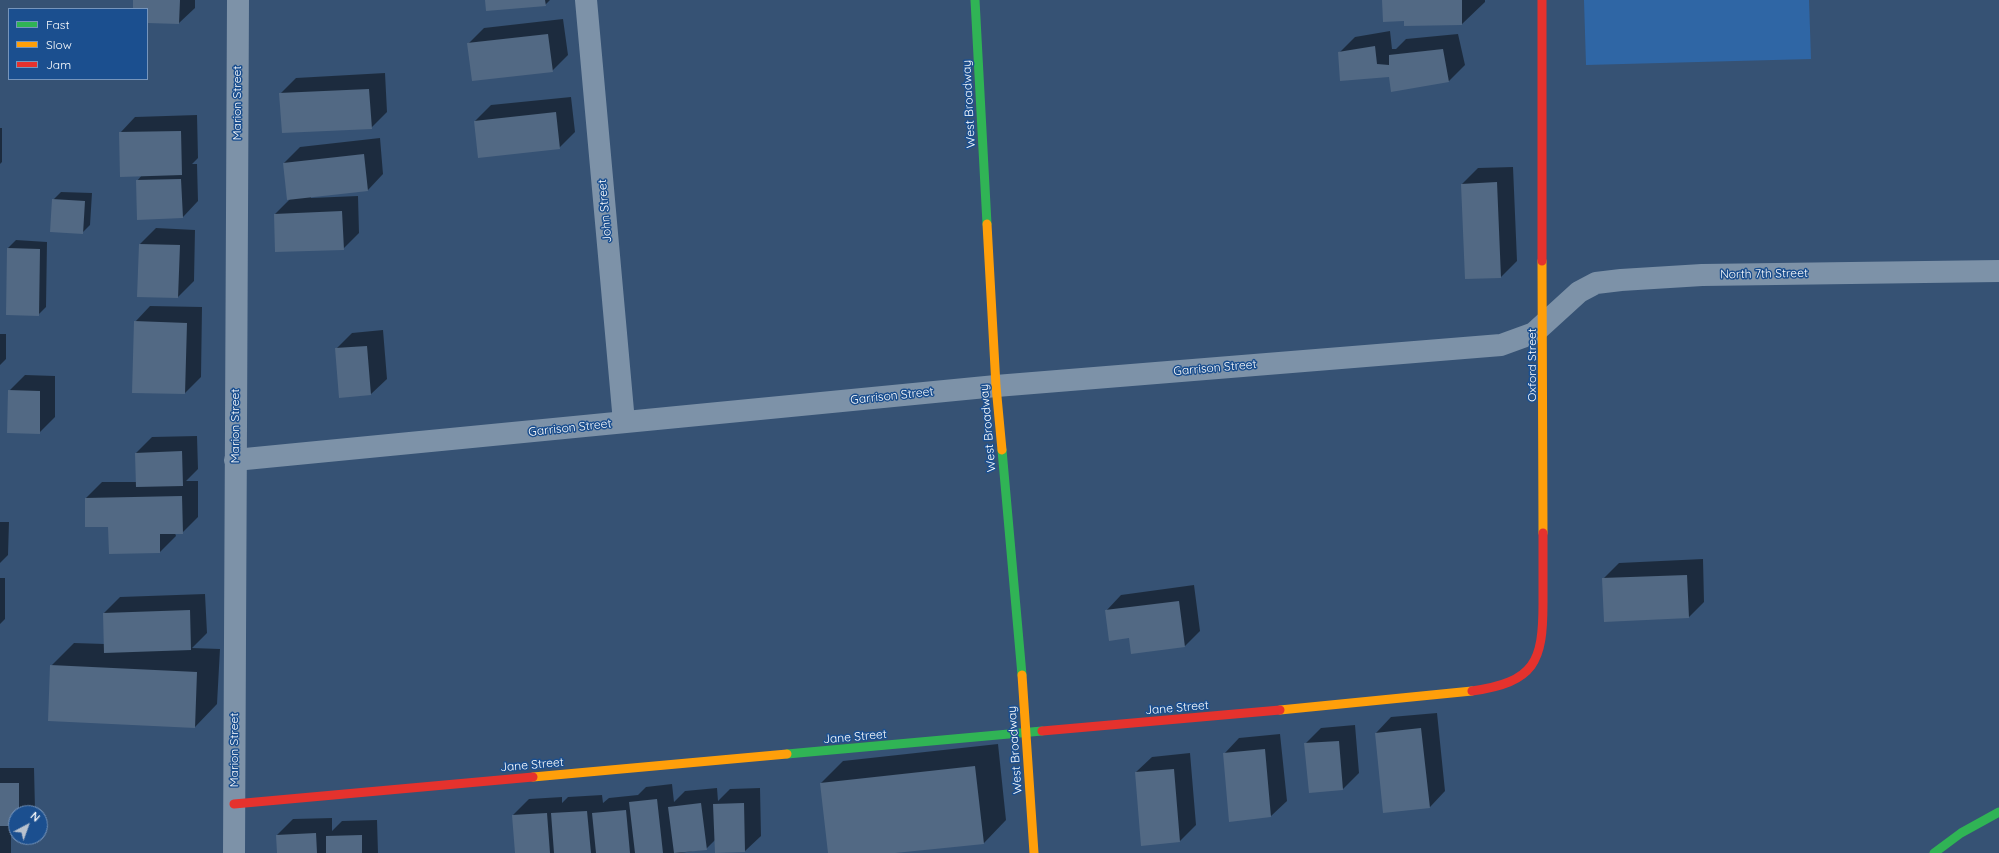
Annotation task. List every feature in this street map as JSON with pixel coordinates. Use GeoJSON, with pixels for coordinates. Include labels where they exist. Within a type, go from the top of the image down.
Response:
{"type":"FeatureCollection","features":[{"type":"Feature","properties":{"kind":"street","name":"Marion Street"},"geometry":{"type":"LineString","coordinates":[[234,853],[238,0]]}},
{"type":"Feature","properties":{"kind":"street","name":"John Street"},"geometry":{"type":"LineString","coordinates":[[586,0],[624,422]]}},
{"type":"Feature","properties":{"kind":"street","name":"West Broadway"},"geometry":{"type":"LineString","coordinates":[[975,0],[996,386],[1027,734],[1034,853]]}},
{"type":"Feature","properties":{"kind":"street","name":"Oxford Street"},"geometry":{"type":"LineString","coordinates":[[1477,689],[1505,685],[1525,673],[1534,662],[1541,645],[1544,631],[1542,0]]}},
{"type":"Feature","properties":{"kind":"street","name":"North 7th Street"},"geometry":{"type":"LineString","coordinates":[[1544,323],[1579,292],[1596,283],[1621,280],[1702,275],[1999,271]]}},
{"type":"Feature","properties":{"kind":"street","name":"Garrison Street"},"geometry":{"type":"LineString","coordinates":[[235,460],[996,386],[1501,345],[1534,334],[1544,323]]}},
{"type":"Feature","properties":{"kind":"street","name":"Jane Street"},"geometry":{"type":"LineString","coordinates":[[234,804],[1027,734],[1434,696],[1477,689]]}},
{"type":"Feature","properties":{"kind":"street"},"geometry":{"type":"LineString","coordinates":[[1934,853],[1961,833],[1999,812]]}},
{"type":"Feature","properties":{"kind":"shaded area"},"geometry":{"type":"Polygon","coordinates":[[[1584,0],[1809,0],[1811,59],[1586,65],[1584,0]]]}},
{"type":"Feature","properties":{"kind":"building"},"geometry":{"type":"Polygon","coordinates":[[[133,0],[180,0],[179,24],[148,23],[148,8],[133,8],[133,0]]]}},
{"type":"Feature","properties":{"kind":"building"},"geometry":{"type":"Polygon","coordinates":[[[485,0],[545,0],[546,6],[486,11],[485,0]]]}},
{"type":"Feature","properties":{"kind":"building"},"geometry":{"type":"Polygon","coordinates":[[[1382,0],[1462,0],[1462,25],[1404,26],[1404,21],[1383,22],[1382,0]]]}},
{"type":"Feature","properties":{"kind":"building"},"geometry":{"type":"Polygon","coordinates":[[[548,34],[553,72],[472,81],[467,43],[548,34]]]}},
{"type":"Feature","properties":{"kind":"building"},"geometry":{"type":"Polygon","coordinates":[[[1375,46],[1377,64],[1389,65],[1389,55],[1443,49],[1449,82],[1391,92],[1389,77],[1340,81],[1338,52],[1375,46]]]}},
{"type":"Feature","properties":{"kind":"building"},"geometry":{"type":"Polygon","coordinates":[[[369,89],[372,129],[282,133],[279,93],[369,89]]]}},
{"type":"Feature","properties":{"kind":"building"},"geometry":{"type":"Polygon","coordinates":[[[556,112],[560,149],[478,158],[474,121],[556,112]]]}},
{"type":"Feature","properties":{"kind":"building"},"geometry":{"type":"Polygon","coordinates":[[[181,131],[182,175],[120,177],[119,132],[181,131]]]}},
{"type":"Feature","properties":{"kind":"building"},"geometry":{"type":"Polygon","coordinates":[[[364,154],[368,191],[287,200],[283,163],[364,154]]]}},
{"type":"Feature","properties":{"kind":"building"},"geometry":{"type":"Polygon","coordinates":[[[181,179],[183,218],[137,220],[136,180],[181,179]]]}},
{"type":"Feature","properties":{"kind":"building"},"geometry":{"type":"Polygon","coordinates":[[[1497,182],[1501,278],[1465,279],[1461,184],[1497,182]]]}},
{"type":"Feature","properties":{"kind":"building"},"geometry":{"type":"Polygon","coordinates":[[[52,199],[85,201],[83,234],[50,232],[52,199]]]}},
{"type":"Feature","properties":{"kind":"building"},"geometry":{"type":"Polygon","coordinates":[[[342,211],[344,250],[275,252],[274,214],[342,211]]]}},
{"type":"Feature","properties":{"kind":"building"},"geometry":{"type":"Polygon","coordinates":[[[139,244],[180,245],[178,298],[137,297],[139,244]]]}},
{"type":"Feature","properties":{"kind":"building"},"geometry":{"type":"Polygon","coordinates":[[[7,248],[40,249],[39,316],[6,315],[7,248]]]}},
{"type":"Feature","properties":{"kind":"building"},"geometry":{"type":"Polygon","coordinates":[[[134,321],[187,323],[185,394],[132,393],[134,321]]]}},
{"type":"Feature","properties":{"kind":"building"},"geometry":{"type":"Polygon","coordinates":[[[367,346],[371,395],[339,398],[335,348],[367,346]]]}},
{"type":"Feature","properties":{"kind":"building"},"geometry":{"type":"Polygon","coordinates":[[[8,390],[40,391],[40,434],[7,433],[8,390]]]}},
{"type":"Feature","properties":{"kind":"building"},"geometry":{"type":"Polygon","coordinates":[[[182,451],[183,486],[136,487],[135,453],[182,451]]]}},
{"type":"Feature","properties":{"kind":"building"},"geometry":{"type":"Polygon","coordinates":[[[182,496],[183,534],[160,534],[160,553],[109,554],[108,527],[85,527],[85,498],[182,496]]]}},
{"type":"Feature","properties":{"kind":"building"},"geometry":{"type":"Polygon","coordinates":[[[1687,575],[1689,618],[1604,622],[1602,578],[1687,575]]]}},
{"type":"Feature","properties":{"kind":"building"},"geometry":{"type":"Polygon","coordinates":[[[1179,601],[1185,647],[1131,654],[1129,638],[1109,641],[1105,610],[1179,601]]]}},
{"type":"Feature","properties":{"kind":"building"},"geometry":{"type":"Polygon","coordinates":[[[190,610],[191,650],[104,653],[103,613],[190,610]]]}},
{"type":"Feature","properties":{"kind":"building"},"geometry":{"type":"Polygon","coordinates":[[[50,665],[197,672],[195,728],[48,721],[50,665]]]}},
{"type":"Feature","properties":{"kind":"building"},"geometry":{"type":"Polygon","coordinates":[[[1421,728],[1430,808],[1383,813],[1375,733],[1421,728]]]}},
{"type":"Feature","properties":{"kind":"building"},"geometry":{"type":"Polygon","coordinates":[[[1339,741],[1343,790],[1309,793],[1304,743],[1339,741]]]}},
{"type":"Feature","properties":{"kind":"building"},"geometry":{"type":"Polygon","coordinates":[[[1265,749],[1271,817],[1229,822],[1223,753],[1265,749]]]}},
{"type":"Feature","properties":{"kind":"building"},"geometry":{"type":"Polygon","coordinates":[[[975,766],[984,844],[895,853],[828,853],[820,783],[975,766]]]}},
{"type":"Feature","properties":{"kind":"building"},"geometry":{"type":"Polygon","coordinates":[[[1174,769],[1180,842],[1141,846],[1135,772],[1174,769]]]}},
{"type":"Feature","properties":{"kind":"building"},"geometry":{"type":"Polygon","coordinates":[[[0,783],[19,783],[19,805],[8,805],[8,826],[0,826],[0,783]]]}},
{"type":"Feature","properties":{"kind":"building"},"geometry":{"type":"Polygon","coordinates":[[[657,799],[663,853],[635,853],[629,802],[657,799]]]}},
{"type":"Feature","properties":{"kind":"building"},"geometry":{"type":"Polygon","coordinates":[[[701,803],[707,850],[674,853],[668,807],[701,803]]]}},
{"type":"Feature","properties":{"kind":"building"},"geometry":{"type":"Polygon","coordinates":[[[744,803],[745,852],[715,853],[713,804],[744,803]]]}},
{"type":"Feature","properties":{"kind":"building"},"geometry":{"type":"Polygon","coordinates":[[[626,810],[630,853],[596,853],[592,813],[626,810]]]}},
{"type":"Feature","properties":{"kind":"building"},"geometry":{"type":"Polygon","coordinates":[[[587,811],[591,853],[554,853],[551,813],[587,811]]]}},
{"type":"Feature","properties":{"kind":"building"},"geometry":{"type":"Polygon","coordinates":[[[547,813],[550,853],[515,853],[512,815],[547,813]]]}},
{"type":"Feature","properties":{"kind":"building"},"geometry":{"type":"Polygon","coordinates":[[[316,833],[317,853],[277,853],[276,835],[316,833]]]}},
{"type":"Feature","properties":{"kind":"building"},"geometry":{"type":"Polygon","coordinates":[[[362,835],[362,853],[326,853],[326,836],[362,835]]]}},
{"type":"Feature","properties":{"kind":"traffic: fast"},"geometry":{"type":"LineString","coordinates":[[975,0],[987,224]]}},
{"type":"Feature","properties":{"kind":"traffic: fast"},"geometry":{"type":"LineString","coordinates":[[1002,450],[1022,675]]}},
{"type":"Feature","properties":{"kind":"traffic: fast"},"geometry":{"type":"LineString","coordinates":[[787,754],[1042,731]]}},
{"type":"Feature","properties":{"kind":"traffic: fast"},"geometry":{"type":"LineString","coordinates":[[1934,853],[1961,833],[1999,812]]}},
{"type":"Feature","properties":{"kind":"traffic: slow"},"geometry":{"type":"LineString","coordinates":[[987,224],[996,386],[1002,450]]}},
{"type":"Feature","properties":{"kind":"traffic: slow"},"geometry":{"type":"LineString","coordinates":[[1542,261],[1543,533]]}},
{"type":"Feature","properties":{"kind":"traffic: slow"},"geometry":{"type":"LineString","coordinates":[[1022,675],[1034,853]]}},
{"type":"Feature","properties":{"kind":"traffic: slow"},"geometry":{"type":"LineString","coordinates":[[1280,710],[1472,691]]}},
{"type":"Feature","properties":{"kind":"traffic: slow"},"geometry":{"type":"LineString","coordinates":[[533,777],[787,754]]}},
{"type":"Feature","properties":{"kind":"traffic: jam"},"geometry":{"type":"LineString","coordinates":[[1542,0],[1542,261]]}},
{"type":"Feature","properties":{"kind":"traffic: jam"},"geometry":{"type":"LineString","coordinates":[[1472,691],[1510,682],[1522,675],[1531,666],[1537,654],[1541,640],[1543,623],[1543,533]]}},
{"type":"Feature","properties":{"kind":"traffic: jam"},"geometry":{"type":"LineString","coordinates":[[1042,731],[1280,710]]}},
{"type":"Feature","properties":{"kind":"traffic: jam"},"geometry":{"type":"LineString","coordinates":[[234,804],[533,777]]}}]}
